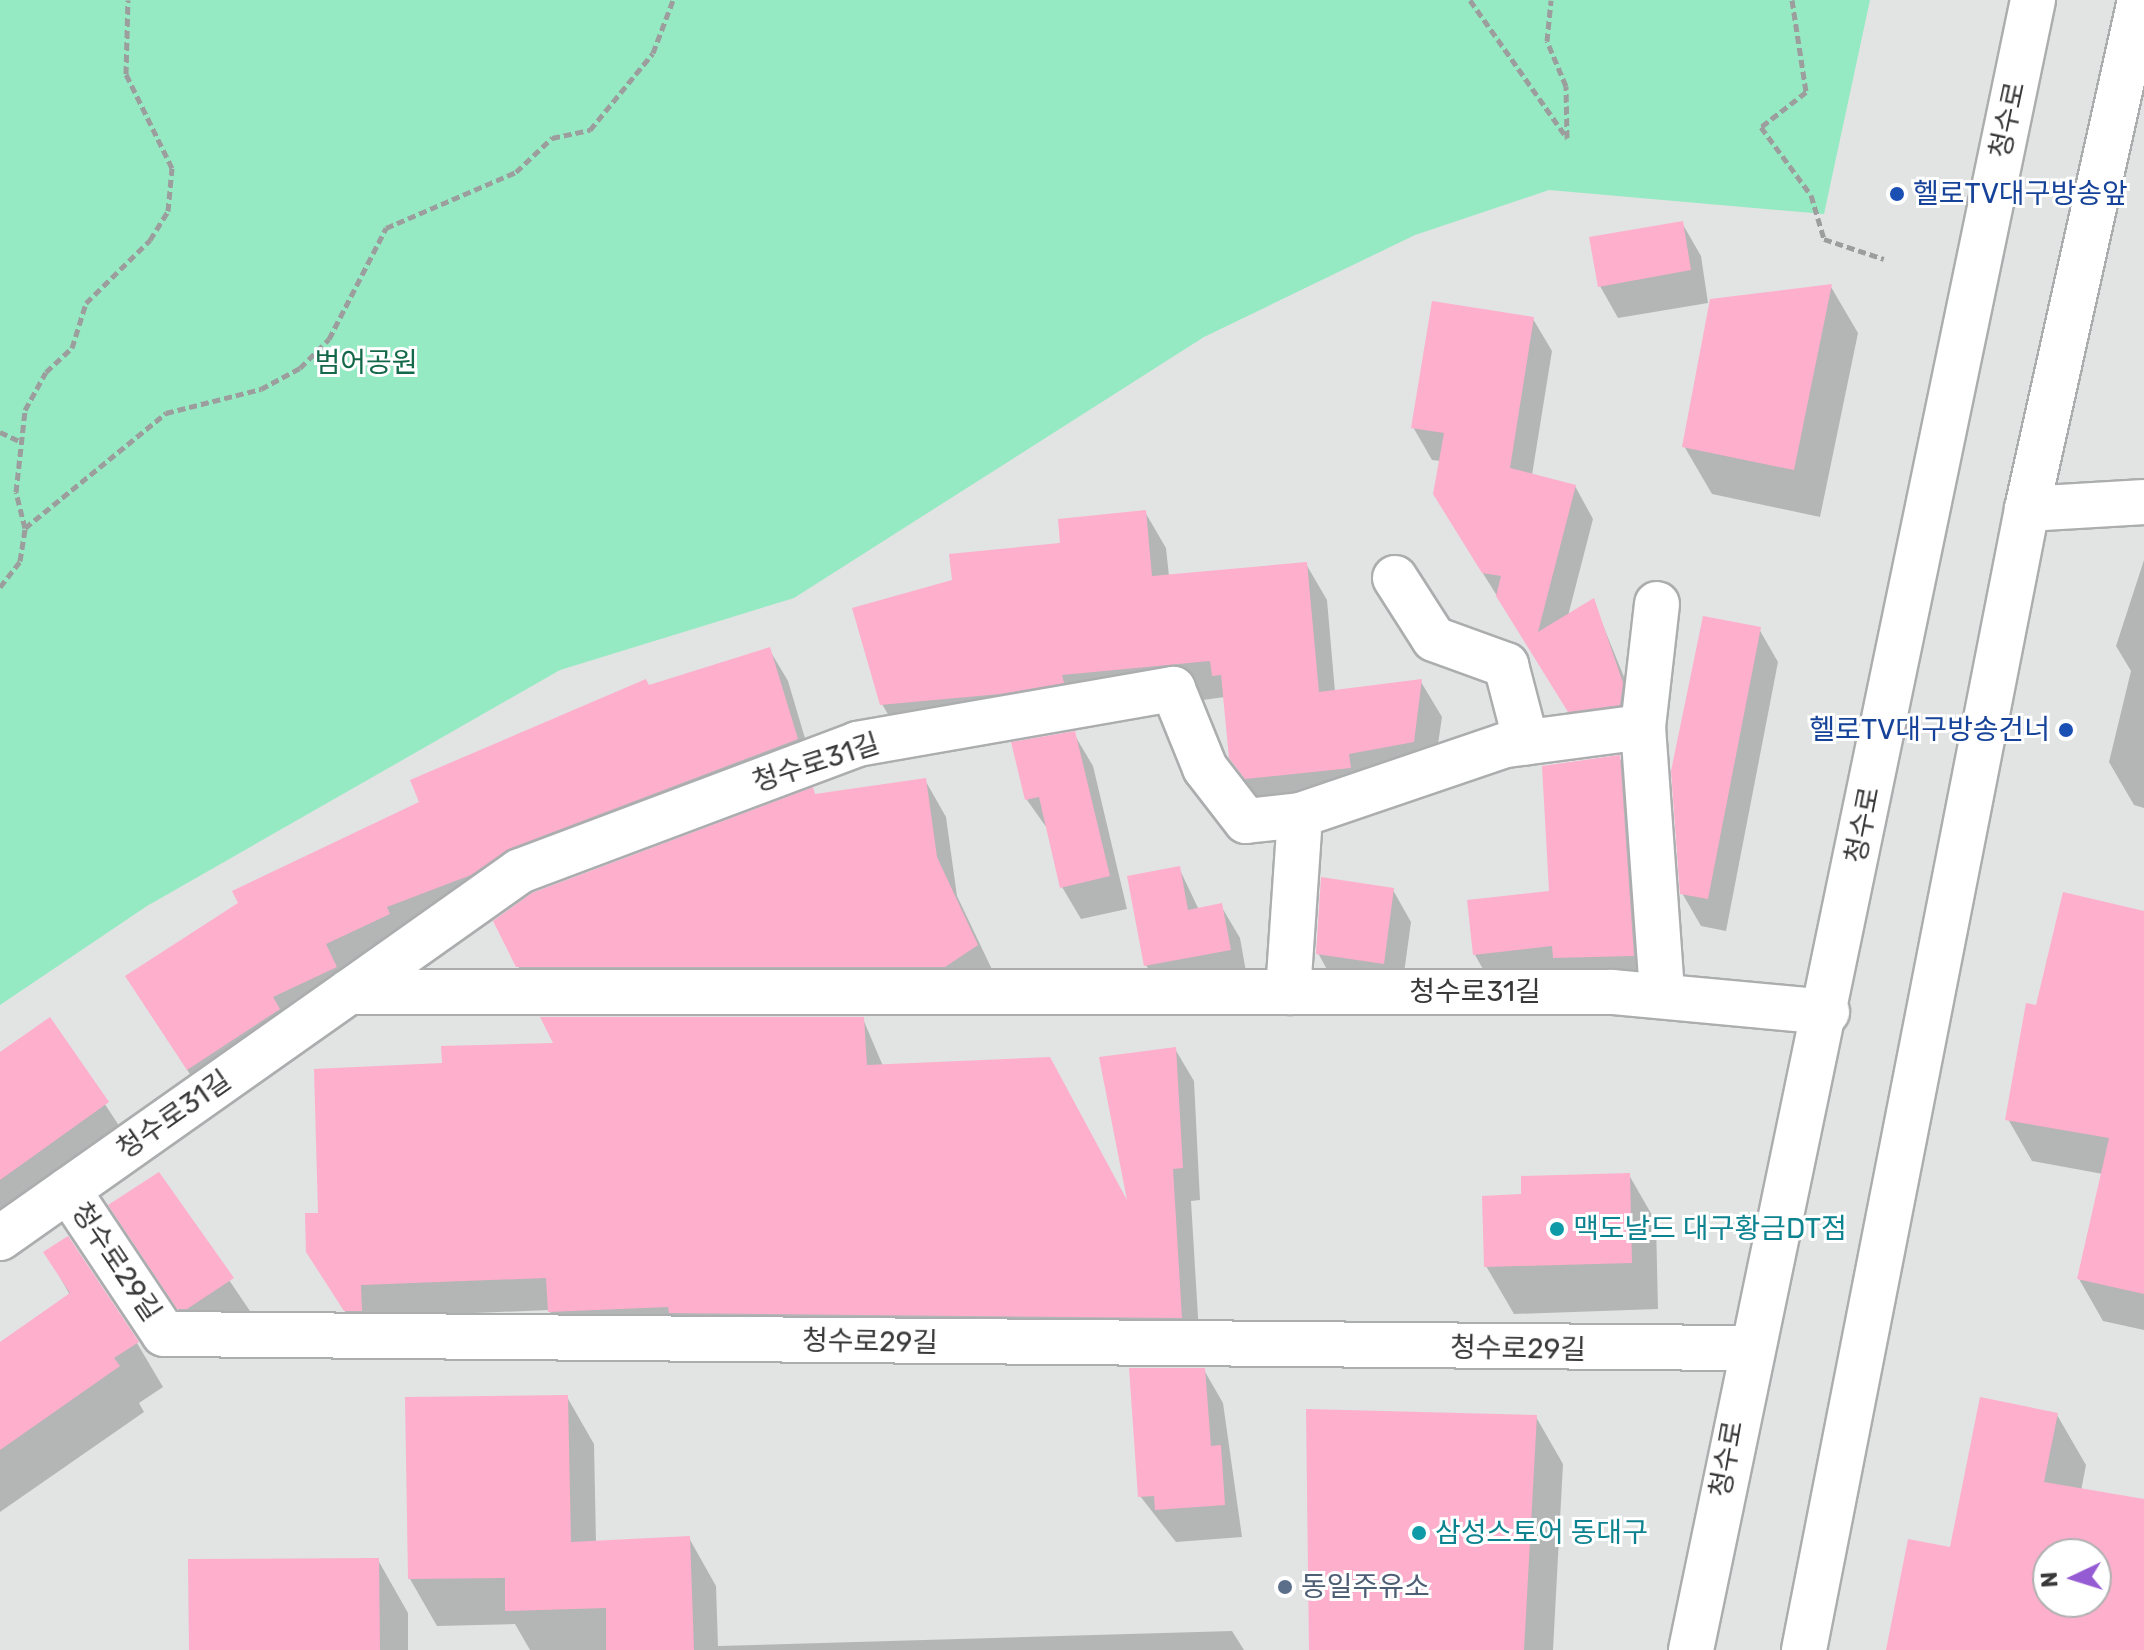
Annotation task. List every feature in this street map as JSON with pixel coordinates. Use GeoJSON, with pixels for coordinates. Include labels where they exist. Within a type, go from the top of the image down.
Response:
{"type":"FeatureCollection","features":[{"type":"Feature","properties":{"kind":"street","name":"청수로"},"geometry":{"type":"LineString","coordinates":[[1690,1640],[1748,1348],[1827,1012],[2033,0]]}},
{"type":"Feature","properties":{"kind":"street"},"geometry":{"type":"LineString","coordinates":[[1804,1650],[2027,509],[2140,0]]}},
{"type":"Feature","properties":{"kind":"street"},"geometry":{"type":"LineString","coordinates":[[2027,509],[2144,502]]}},
{"type":"Feature","properties":{"kind":"street"},"geometry":{"type":"LineString","coordinates":[[1395,578],[1434,639],[1506,665],[1526,742]]}},
{"type":"Feature","properties":{"kind":"street"},"geometry":{"type":"LineString","coordinates":[[1657,604],[1643,727],[1662,995]]}},
{"type":"Feature","properties":{"kind":"street","name":"청수로31길"},"geometry":{"type":"LineString","coordinates":[[0,1238],[520,871],[857,744],[1173,689],[1205,768],[1246,821],[1300,815],[1526,742],[1643,727]]}},
{"type":"Feature","properties":{"kind":"street"},"geometry":{"type":"LineString","coordinates":[[1288,992],[1300,815]]}},
{"type":"Feature","properties":{"kind":"street","name":"청수로31길"},"geometry":{"type":"LineString","coordinates":[[349,992],[1662,995],[1827,1012]]}},
{"type":"Feature","properties":{"kind":"street","name":"청수로29길"},"geometry":{"type":"LineString","coordinates":[[68,1190],[164,1334],[1748,1348]]}},
{"type":"Feature","properties":{"kind":"path"},"geometry":{"type":"LineString","coordinates":[[0,587],[20,561],[25,528],[16,492],[25,410],[46,372],[72,348],[86,303],[150,240],[168,211],[172,168],[126,74],[128,0]]}},
{"type":"Feature","properties":{"kind":"path"},"geometry":{"type":"LineString","coordinates":[[25,528],[166,413],[261,389],[300,368],[329,339],[386,228],[516,172],[552,138],[590,130],[653,53],[673,0]]}},
{"type":"Feature","properties":{"kind":"path"},"geometry":{"type":"LineString","coordinates":[[1470,0],[1567,138],[1566,86],[1547,41],[1551,0]]}},
{"type":"Feature","properties":{"kind":"path"},"geometry":{"type":"LineString","coordinates":[[1792,0],[1806,92],[1761,127],[1811,195],[1824,239],[1884,259]]}},
{"type":"Feature","properties":{"kind":"path"},"geometry":{"type":"LineString","coordinates":[[0,432],[21,442]]}},
{"type":"Feature","properties":{"kind":"green space","name":"범어공원"},"geometry":{"type":"Polygon","coordinates":[[[0,0],[1870,0],[1824,214],[1549,190],[1415,235],[1204,337],[794,598],[560,670],[147,906],[0,1005],[0,0]]]}},
{"type":"Feature","properties":{"kind":"building"},"geometry":{"type":"Polygon","coordinates":[[[1683,221],[1691,270],[1598,287],[1589,237],[1683,221]]]}},
{"type":"Feature","properties":{"kind":"building"},"geometry":{"type":"Polygon","coordinates":[[[1832,284],[1794,470],[1682,447],[1710,299],[1832,284]]]}},
{"type":"Feature","properties":{"kind":"building"},"geometry":{"type":"Polygon","coordinates":[[[1432,301],[1534,317],[1510,468],[1576,485],[1538,632],[1594,598],[1623,683],[1620,705],[1568,712],[1496,596],[1501,576],[1482,573],[1433,494],[1444,433],[1411,428],[1432,301]]]}},
{"type":"Feature","properties":{"kind":"building"},"geometry":{"type":"Polygon","coordinates":[[[1146,510],[1152,576],[1307,562],[1319,692],[1422,679],[1414,742],[1349,754],[1351,768],[1245,779],[1229,758],[1221,675],[1212,676],[1210,661],[1062,675],[1064,683],[1000,694],[880,705],[852,608],[952,580],[949,554],[1060,543],[1058,519],[1146,510]]]}},
{"type":"Feature","properties":{"kind":"building"},"geometry":{"type":"Polygon","coordinates":[[[1703,616],[1761,627],[1708,899],[1680,894],[1671,771],[1703,616]]]}},
{"type":"Feature","properties":{"kind":"building"},"geometry":{"type":"Polygon","coordinates":[[[770,647],[798,739],[511,848],[471,875],[387,907],[390,914],[326,944],[337,967],[273,997],[280,1009],[187,1070],[125,976],[238,903],[232,891],[419,802],[410,780],[646,679],[649,685],[770,647]]]}},
{"type":"Feature","properties":{"kind":"building"},"geometry":{"type":"Polygon","coordinates":[[[1075,731],[1110,876],[1060,888],[1039,797],[1025,800],[1011,742],[1075,731]]]}},
{"type":"Feature","properties":{"kind":"building"},"geometry":{"type":"Polygon","coordinates":[[[1620,755],[1634,956],[1553,958],[1552,946],[1473,955],[1467,900],[1549,891],[1542,766],[1620,755]]]}},
{"type":"Feature","properties":{"kind":"building"},"geometry":{"type":"Polygon","coordinates":[[[926,778],[937,857],[978,945],[945,967],[516,967],[493,921],[532,893],[813,787],[815,794],[926,778]]]}},
{"type":"Feature","properties":{"kind":"building"},"geometry":{"type":"Polygon","coordinates":[[[1180,866],[1188,910],[1222,903],[1231,950],[1144,966],[1127,876],[1180,866]]]}},
{"type":"Feature","properties":{"kind":"building"},"geometry":{"type":"Polygon","coordinates":[[[1321,877],[1394,888],[1384,964],[1316,954],[1321,877]]]}},
{"type":"Feature","properties":{"kind":"building"},"geometry":{"type":"Polygon","coordinates":[[[2063,892],[2144,911],[2144,1294],[2077,1279],[2109,1138],[2005,1120],[2026,1003],[2036,1005],[2063,892]]]}},
{"type":"Feature","properties":{"kind":"building"},"geometry":{"type":"Polygon","coordinates":[[[50,1017],[109,1102],[0,1180],[0,1052],[50,1017]]]}},
{"type":"Feature","properties":{"kind":"building"},"geometry":{"type":"Polygon","coordinates":[[[540,1017],[864,1017],[867,1065],[1050,1057],[1127,1200],[1099,1057],[1176,1047],[1183,1168],[1173,1169],[1182,1318],[669,1313],[668,1307],[548,1312],[546,1278],[361,1285],[362,1311],[344,1311],[306,1252],[305,1213],[318,1213],[314,1069],[442,1063],[441,1046],[553,1043],[540,1017]]]}},
{"type":"Feature","properties":{"kind":"building"},"geometry":{"type":"Polygon","coordinates":[[[159,1172],[234,1278],[187,1309],[177,1309],[108,1205],[159,1172]]]}},
{"type":"Feature","properties":{"kind":"building","name":"맥도날드 대구황금DT점"},"geometry":{"type":"Polygon","coordinates":[[[1630,1173],[1632,1263],[1484,1267],[1482,1196],[1521,1194],[1521,1176],[1630,1173]]]}},
{"type":"Feature","properties":{"kind":"building"},"geometry":{"type":"Polygon","coordinates":[[[68,1236],[139,1342],[114,1358],[120,1366],[0,1450],[0,1342],[70,1293],[43,1252],[68,1236]]]}},
{"type":"Feature","properties":{"kind":"building"},"geometry":{"type":"Polygon","coordinates":[[[1129,1368],[1205,1368],[1211,1446],[1221,1445],[1225,1505],[1155,1510],[1154,1496],[1138,1497],[1129,1368]]]}},
{"type":"Feature","properties":{"kind":"building"},"geometry":{"type":"Polygon","coordinates":[[[568,1395],[571,1542],[690,1536],[694,1650],[606,1650],[606,1608],[505,1611],[505,1578],[408,1579],[405,1397],[568,1395]]]}},
{"type":"Feature","properties":{"kind":"building"},"geometry":{"type":"Polygon","coordinates":[[[1980,1397],[2058,1413],[2044,1482],[2144,1499],[2144,1650],[1886,1650],[1908,1539],[1950,1547],[1980,1397]]]}},
{"type":"Feature","properties":{"kind":"building","name":"삼성스토어 동대구"},"geometry":{"type":"Polygon","coordinates":[[[1306,1409],[1537,1415],[1524,1650],[1309,1650],[1306,1409]]]}},
{"type":"Feature","properties":{"kind":"building"},"geometry":{"type":"Polygon","coordinates":[[[379,1558],[380,1650],[189,1650],[188,1559],[379,1558]]]}},
{"type":"Feature","properties":{"kind":"place","name":"헬로TV대구방송앞"},"geometry":{"type":"Point","coordinates":[1897,194]}},
{"type":"Feature","properties":{"kind":"place","name":"헬로TV대구방송건너"},"geometry":{"type":"Point","coordinates":[2066,730]}},
{"type":"Feature","properties":{"kind":"place","name":"맥도날드 대구황금DT점"},"geometry":{"type":"Point","coordinates":[1557,1229]}},
{"type":"Feature","properties":{"kind":"place","name":"삼성스토어 동대구"},"geometry":{"type":"Point","coordinates":[1419,1533]}},
{"type":"Feature","properties":{"kind":"place","name":"동일주유소"},"geometry":{"type":"Point","coordinates":[1285,1587]}}]}
